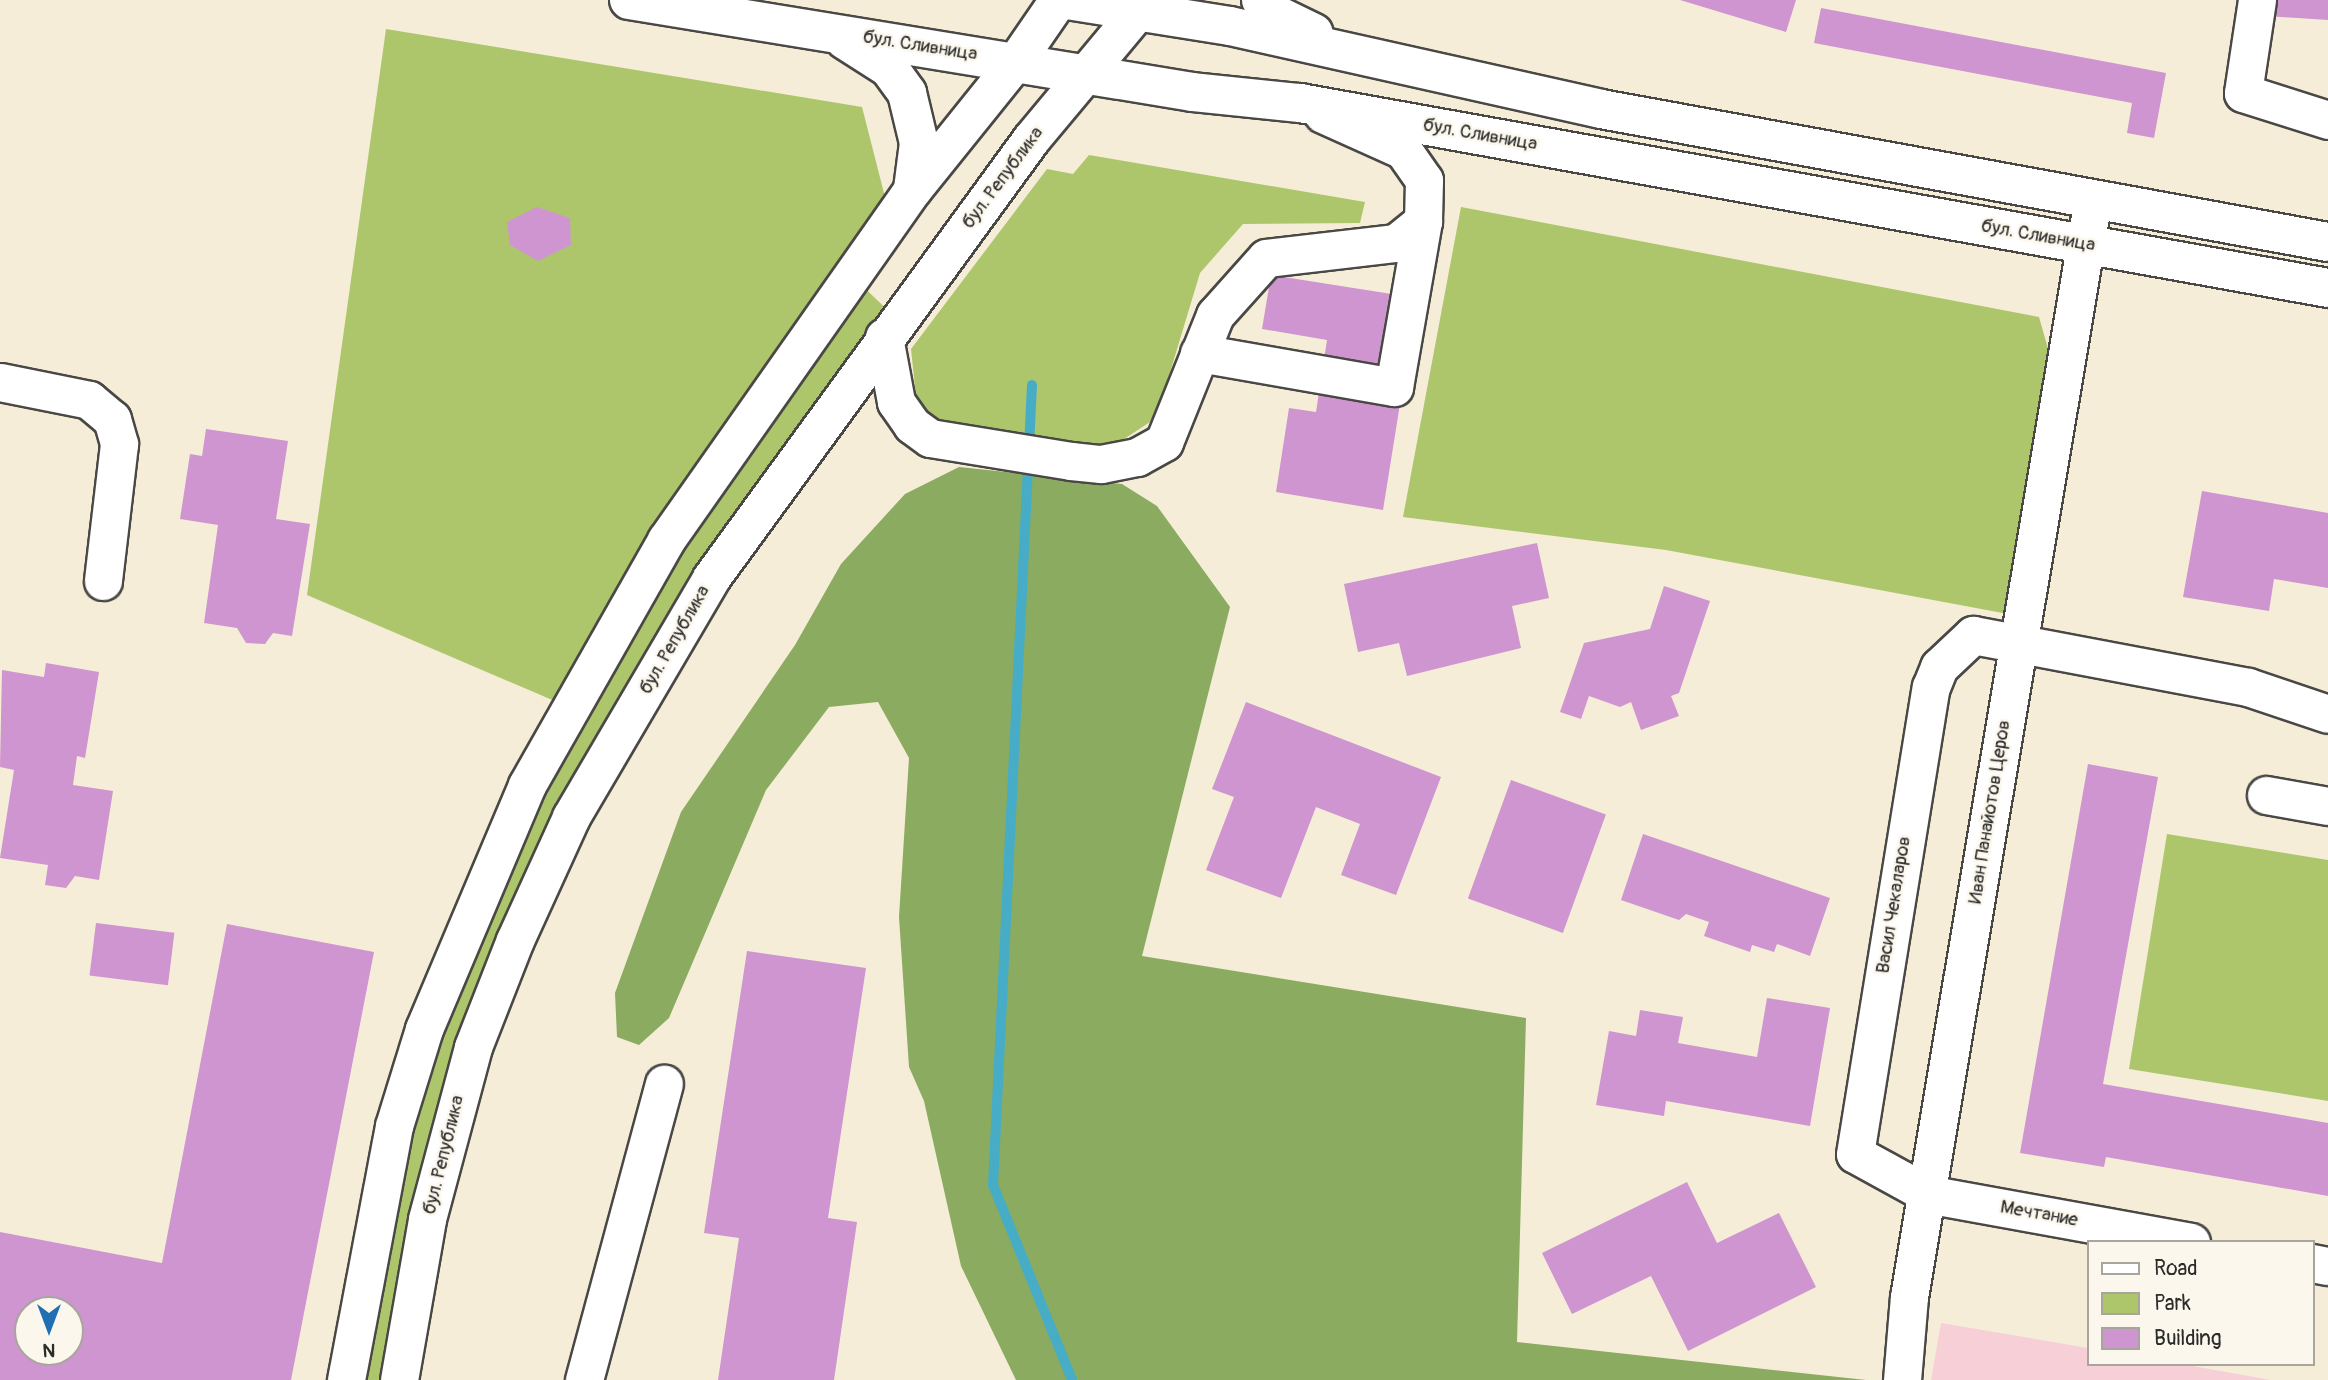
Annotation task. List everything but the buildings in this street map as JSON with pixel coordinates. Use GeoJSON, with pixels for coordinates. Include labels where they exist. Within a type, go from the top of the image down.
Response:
{"type":"FeatureCollection","features":[{"type":"Feature","properties":{"kind":"main road","name":"бул. Сливница"},"geometry":{"type":"LineString","coordinates":[[629,0],[1193,92],[1300,103],[2328,288]]}},
{"type":"Feature","properties":{"kind":"main road"},"geometry":{"type":"LineString","coordinates":[[1067,0],[1143,5],[1372,60],[1601,109],[2093,199],[2127,209],[2328,242]]}},
{"type":"Feature","properties":{"kind":"main road"},"geometry":{"type":"LineString","coordinates":[[1261,0],[1275,15],[1372,60]]}},
{"type":"Feature","properties":{"kind":"main road"},"geometry":{"type":"LineString","coordinates":[[828,31],[889,68],[907,93],[919,143],[914,188]]}},
{"type":"Feature","properties":{"kind":"street"},"geometry":{"type":"LineString","coordinates":[[346,1380],[373,1221],[401,1102],[424,1029],[527,785],[666,540],[914,188],[1016,61],[1058,0]]}},
{"type":"Feature","properties":{"kind":"street"},"geometry":{"type":"LineString","coordinates":[[2257,0],[2243,93],[2328,120]]}},
{"type":"Feature","properties":{"kind":"street","name":"бул. Република"},"geometry":{"type":"LineString","coordinates":[[400,1380],[427,1220],[473,1047],[515,940],[571,817],[711,578],[884,337],[1031,139],[1143,5]]}},
{"type":"Feature","properties":{"kind":"street"},"geometry":{"type":"LineString","coordinates":[[1199,353],[1394,387],[1423,221],[1424,180],[1403,150],[1300,103]]}},
{"type":"Feature","properties":{"kind":"street","name":"Иван Панайотов Церов"},"geometry":{"type":"LineString","coordinates":[[1902,1380],[1909,1297],[2093,199]]}},
{"type":"Feature","properties":{"kind":"street"},"geometry":{"type":"LineString","coordinates":[[884,337],[895,402],[912,425],[930,438],[970,448],[1101,464],[1137,457],[1164,442],[1215,315],[1266,258],[1396,243],[1423,221]]}},
{"type":"Feature","properties":{"kind":"street"},"geometry":{"type":"LineString","coordinates":[[0,382],[89,400],[112,419],[119,444],[103,580]]}},
{"type":"Feature","properties":{"kind":"street","name":"Васил Чекаларов"},"geometry":{"type":"LineString","coordinates":[[1928,1194],[1855,1154],[1897,881],[1929,699],[1939,667],[1973,635],[2017,642]]}},
{"type":"Feature","properties":{"kind":"street"},"geometry":{"type":"LineString","coordinates":[[2017,642],[2248,687],[2328,714]]}},
{"type":"Feature","properties":{"kind":"street"},"geometry":{"type":"LineString","coordinates":[[2266,795],[2328,806]]}},
{"type":"Feature","properties":{"kind":"street"},"geometry":{"type":"LineString","coordinates":[[584,1380],[664,1084]]}},
{"type":"Feature","properties":{"kind":"street","name":"Мечтание"},"geometry":{"type":"LineString","coordinates":[[1928,1194],[2180,1240]]}},
{"type":"Feature","properties":{"kind":"shaded area"},"geometry":{"type":"Polygon","coordinates":[[[1941,1323],[2086,1348],[2086,1366],[2192,1366],[2271,1380],[1931,1380],[1941,1323]]]}},
{"type":"Feature","properties":{"kind":"green space"},"geometry":{"type":"Polygon","coordinates":[[[386,29],[862,107],[885,197],[852,276],[897,319],[711,578],[515,940],[399,1380],[346,1380],[394,1126],[571,708],[307,595],[386,29]]]}},
{"type":"Feature","properties":{"kind":"green space"},"geometry":{"type":"Polygon","coordinates":[[[1089,155],[1365,202],[1360,223],[1243,224],[1200,273],[1165,389],[1150,422],[1118,443],[1088,444],[939,423],[917,406],[911,349],[1047,169],[1073,174],[1089,155]]]}},
{"type":"Feature","properties":{"kind":"green space"},"geometry":{"type":"Polygon","coordinates":[[[1461,207],[2039,317],[2051,359],[2008,614],[1666,550],[1403,517],[1461,207]]]}},
{"type":"Feature","properties":{"kind":"green space"},"geometry":{"type":"Polygon","coordinates":[[[959,467],[1122,484],[1157,506],[1230,607],[1142,956],[1526,1018],[1517,1342],[1866,1380],[1016,1380],[961,1266],[924,1101],[909,1067],[899,917],[909,758],[878,702],[829,707],[766,790],[669,1018],[639,1045],[617,1037],[615,993],[681,812],[795,645],[841,564],[905,494],[959,467]]]}},
{"type":"Feature","properties":{"kind":"green space"},"geometry":{"type":"Polygon","coordinates":[[[2167,834],[2328,860],[2328,1101],[2129,1069],[2167,834]]]}},
{"type":"Feature","properties":{"kind":"waterway"},"geometry":{"type":"LineString","coordinates":[[1032,385],[993,1185],[1072,1380]]}}]}
